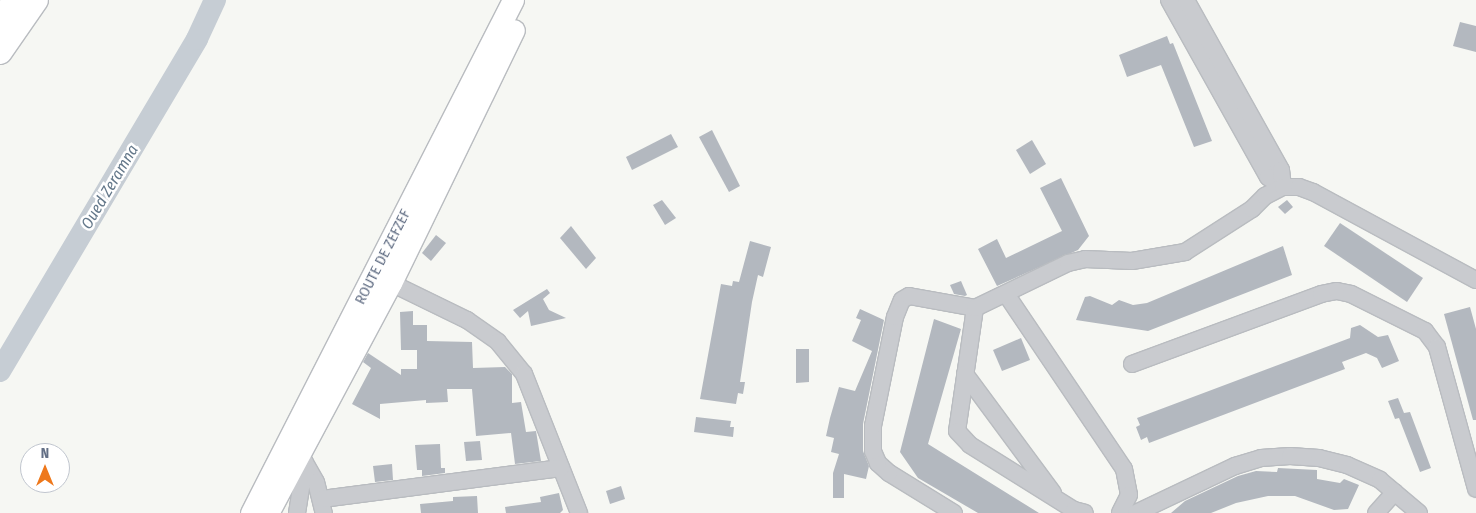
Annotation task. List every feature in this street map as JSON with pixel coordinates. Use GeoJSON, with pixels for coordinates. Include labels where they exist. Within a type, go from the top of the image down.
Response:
{"type":"FeatureCollection","features":[{"type":"Feature","properties":{"kind":"highway"},"geometry":{"type":"LineString","coordinates":[[0,21],[15,0]]}},
{"type":"Feature","properties":{"kind":"highway"},"geometry":{"type":"LineString","coordinates":[[0,52],[36,0]]}},
{"type":"Feature","properties":{"kind":"main road","name":"ROUTE DE ZEFZEF"},"geometry":{"type":"LineString","coordinates":[[268,513],[299,452],[513,0]]}},
{"type":"Feature","properties":{"kind":"main road","name":"ROUTE DE ZEFZEF"},"geometry":{"type":"LineString","coordinates":[[251,513],[299,452],[391,283],[450,165],[527,0]]}},
{"type":"Feature","properties":{"kind":"street"},"geometry":{"type":"LineString","coordinates":[[1169,0],[1268,177],[1283,187]]}},
{"type":"Feature","properties":{"kind":"street"},"geometry":{"type":"LineString","coordinates":[[1186,0],[1281,170],[1283,187]]}},
{"type":"Feature","properties":{"kind":"street"},"geometry":{"type":"LineString","coordinates":[[954,513],[878,463],[873,452],[873,426],[894,317],[902,300],[910,296],[922,296],[975,308],[1068,263],[1085,259],[1132,261],[1185,252],[1252,208],[1265,196],[1283,187],[1299,187],[1313,192],[1476,280]]}},
{"type":"Feature","properties":{"kind":"street"},"geometry":{"type":"LineString","coordinates":[[391,283],[467,320],[498,342],[524,374],[579,513]]}},
{"type":"Feature","properties":{"kind":"street"},"geometry":{"type":"LineString","coordinates":[[1132,364],[1321,294],[1336,291],[1351,294],[1425,331],[1437,347],[1476,489]]}},
{"type":"Feature","properties":{"kind":"street"},"geometry":{"type":"LineString","coordinates":[[1006,294],[1124,468],[1129,495],[1120,513]]}},
{"type":"Feature","properties":{"kind":"street"},"geometry":{"type":"LineString","coordinates":[[975,308],[957,431],[962,439],[1059,500],[1085,513]]}},
{"type":"Feature","properties":{"kind":"street"},"geometry":{"type":"LineString","coordinates":[[965,374],[1059,500]]}},
{"type":"Feature","properties":{"kind":"street"},"geometry":{"type":"LineString","coordinates":[[299,452],[323,506],[561,468]]}},
{"type":"Feature","properties":{"kind":"street"},"geometry":{"type":"LineString","coordinates":[[297,513],[299,452]]}},
{"type":"Feature","properties":{"kind":"street"},"geometry":{"type":"LineString","coordinates":[[1136,513],[1154,507],[1206,478],[1261,458],[1319,458],[1347,465],[1380,480],[1419,513]]}},
{"type":"Feature","properties":{"kind":"street"},"geometry":{"type":"LineString","coordinates":[[1376,513],[1395,492]]}},
{"type":"Feature","properties":{"kind":"building"},"geometry":{"type":"Polygon","coordinates":[[[1460,22],[1476,26],[1476,52],[1453,46],[1460,22]]]}},
{"type":"Feature","properties":{"kind":"building"},"geometry":{"type":"Polygon","coordinates":[[[1167,36],[1170,44],[1173,43],[1212,141],[1194,147],[1161,65],[1127,77],[1119,55],[1167,36]]]}},
{"type":"Feature","properties":{"kind":"building"},"geometry":{"type":"Polygon","coordinates":[[[712,130],[740,186],[729,192],[699,137],[712,130]]]}},
{"type":"Feature","properties":{"kind":"building"},"geometry":{"type":"Polygon","coordinates":[[[671,134],[678,147],[632,170],[626,157],[671,134]]]}},
{"type":"Feature","properties":{"kind":"building"},"geometry":{"type":"Polygon","coordinates":[[[1032,140],[1046,164],[1030,174],[1016,150],[1032,140]]]}},
{"type":"Feature","properties":{"kind":"building"},"geometry":{"type":"Polygon","coordinates":[[[1061,178],[1089,236],[1078,250],[997,286],[978,249],[997,239],[1006,258],[1062,231],[1040,188],[1061,178]]]}},
{"type":"Feature","properties":{"kind":"building"},"geometry":{"type":"Polygon","coordinates":[[[662,200],[676,218],[665,225],[653,205],[662,200]]]}},
{"type":"Feature","properties":{"kind":"building"},"geometry":{"type":"Polygon","coordinates":[[[1287,200],[1293,207],[1285,214],[1278,207],[1287,200]]]}},
{"type":"Feature","properties":{"kind":"building"},"geometry":{"type":"Polygon","coordinates":[[[1340,223],[1423,278],[1407,302],[1324,246],[1340,223]]]}},
{"type":"Feature","properties":{"kind":"building"},"geometry":{"type":"Polygon","coordinates":[[[571,226],[596,258],[586,269],[560,238],[571,226]]]}},
{"type":"Feature","properties":{"kind":"building"},"geometry":{"type":"Polygon","coordinates":[[[436,235],[446,243],[431,261],[422,253],[436,235]]]}},
{"type":"Feature","properties":{"kind":"building"},"geometry":{"type":"Polygon","coordinates":[[[750,241],[771,247],[763,277],[758,275],[752,302],[740,382],[745,382],[743,394],[738,393],[736,404],[700,399],[721,284],[732,286],[733,281],[739,282],[750,241]]]}},
{"type":"Feature","properties":{"kind":"building"},"geometry":{"type":"Polygon","coordinates":[[[1283,246],[1292,275],[1148,331],[1076,320],[1085,297],[1090,296],[1112,305],[1119,300],[1133,305],[1147,303],[1283,246]]]}},
{"type":"Feature","properties":{"kind":"building"},"geometry":{"type":"Polygon","coordinates":[[[961,281],[967,295],[965,296],[954,294],[950,285],[961,281]]]}},
{"type":"Feature","properties":{"kind":"building"},"geometry":{"type":"Polygon","coordinates":[[[547,289],[550,293],[543,299],[549,310],[566,318],[531,326],[528,311],[520,318],[513,310],[547,289]]]}},
{"type":"Feature","properties":{"kind":"building"},"geometry":{"type":"Polygon","coordinates":[[[1470,307],[1476,329],[1476,420],[1473,420],[1444,314],[1470,307]]]}},
{"type":"Feature","properties":{"kind":"building"},"geometry":{"type":"Polygon","coordinates":[[[860,309],[884,320],[863,424],[863,451],[869,466],[866,479],[844,474],[844,498],[833,498],[833,473],[839,454],[831,452],[834,438],[826,436],[830,418],[839,387],[855,391],[872,351],[852,341],[861,320],[856,318],[860,309]]]}},
{"type":"Feature","properties":{"kind":"building"},"geometry":{"type":"Polygon","coordinates":[[[413,311],[413,325],[427,325],[427,341],[472,342],[473,368],[505,367],[512,374],[512,403],[521,402],[526,432],[536,431],[541,461],[515,464],[511,433],[476,436],[472,389],[447,389],[448,402],[426,403],[426,400],[380,404],[380,419],[352,404],[371,368],[363,362],[368,353],[401,375],[401,369],[417,369],[417,350],[401,350],[400,312],[413,311]]]}},
{"type":"Feature","properties":{"kind":"building"},"geometry":{"type":"Polygon","coordinates":[[[934,319],[961,329],[928,444],[1039,513],[978,513],[918,478],[900,452],[934,319]]]}},
{"type":"Feature","properties":{"kind":"building"},"geometry":{"type":"Polygon","coordinates":[[[1360,325],[1378,337],[1388,335],[1399,361],[1382,368],[1377,358],[1366,353],[1342,362],[1345,369],[1149,443],[1147,437],[1141,440],[1136,427],[1140,425],[1137,418],[1350,338],[1351,328],[1360,325]]]}},
{"type":"Feature","properties":{"kind":"building"},"geometry":{"type":"Polygon","coordinates":[[[1021,338],[1030,360],[1002,371],[993,350],[1021,338]]]}},
{"type":"Feature","properties":{"kind":"building"},"geometry":{"type":"Polygon","coordinates":[[[796,349],[809,349],[809,382],[796,383],[796,349]]]}},
{"type":"Feature","properties":{"kind":"building"},"geometry":{"type":"Polygon","coordinates":[[[1398,398],[1404,413],[1410,412],[1431,468],[1420,472],[1399,418],[1395,419],[1388,401],[1398,398]]]}},
{"type":"Feature","properties":{"kind":"building"},"geometry":{"type":"Polygon","coordinates":[[[696,417],[731,421],[730,427],[734,427],[733,437],[694,432],[696,417]]]}},
{"type":"Feature","properties":{"kind":"building"},"geometry":{"type":"Polygon","coordinates":[[[480,441],[482,460],[466,461],[464,442],[480,441]]]}},
{"type":"Feature","properties":{"kind":"building"},"geometry":{"type":"Polygon","coordinates":[[[440,444],[441,468],[445,468],[445,473],[422,476],[422,470],[417,470],[415,445],[440,444]]]}},
{"type":"Feature","properties":{"kind":"building"},"geometry":{"type":"Polygon","coordinates":[[[392,464],[393,480],[375,482],[373,466],[392,464]]]}},
{"type":"Feature","properties":{"kind":"building"},"geometry":{"type":"Polygon","coordinates":[[[1278,468],[1317,470],[1317,479],[1340,483],[1344,479],[1359,485],[1348,509],[1334,510],[1295,496],[1268,496],[1236,503],[1211,513],[1171,513],[1185,501],[1238,476],[1256,471],[1277,472],[1278,468]]]}},
{"type":"Feature","properties":{"kind":"building"},"geometry":{"type":"Polygon","coordinates":[[[621,486],[625,499],[610,504],[606,491],[621,486]]]}},
{"type":"Feature","properties":{"kind":"building"},"geometry":{"type":"Polygon","coordinates":[[[559,493],[563,510],[560,513],[506,513],[505,507],[541,502],[540,497],[559,493]]]}},
{"type":"Feature","properties":{"kind":"building"},"geometry":{"type":"Polygon","coordinates":[[[477,496],[478,513],[421,513],[420,504],[453,501],[453,497],[477,496]]]}},
{"type":"Feature","properties":{"kind":"waterway","name":"Oued Zeramna"},"geometry":{"type":"LineString","coordinates":[[0,371],[197,39],[215,0]]}}]}
